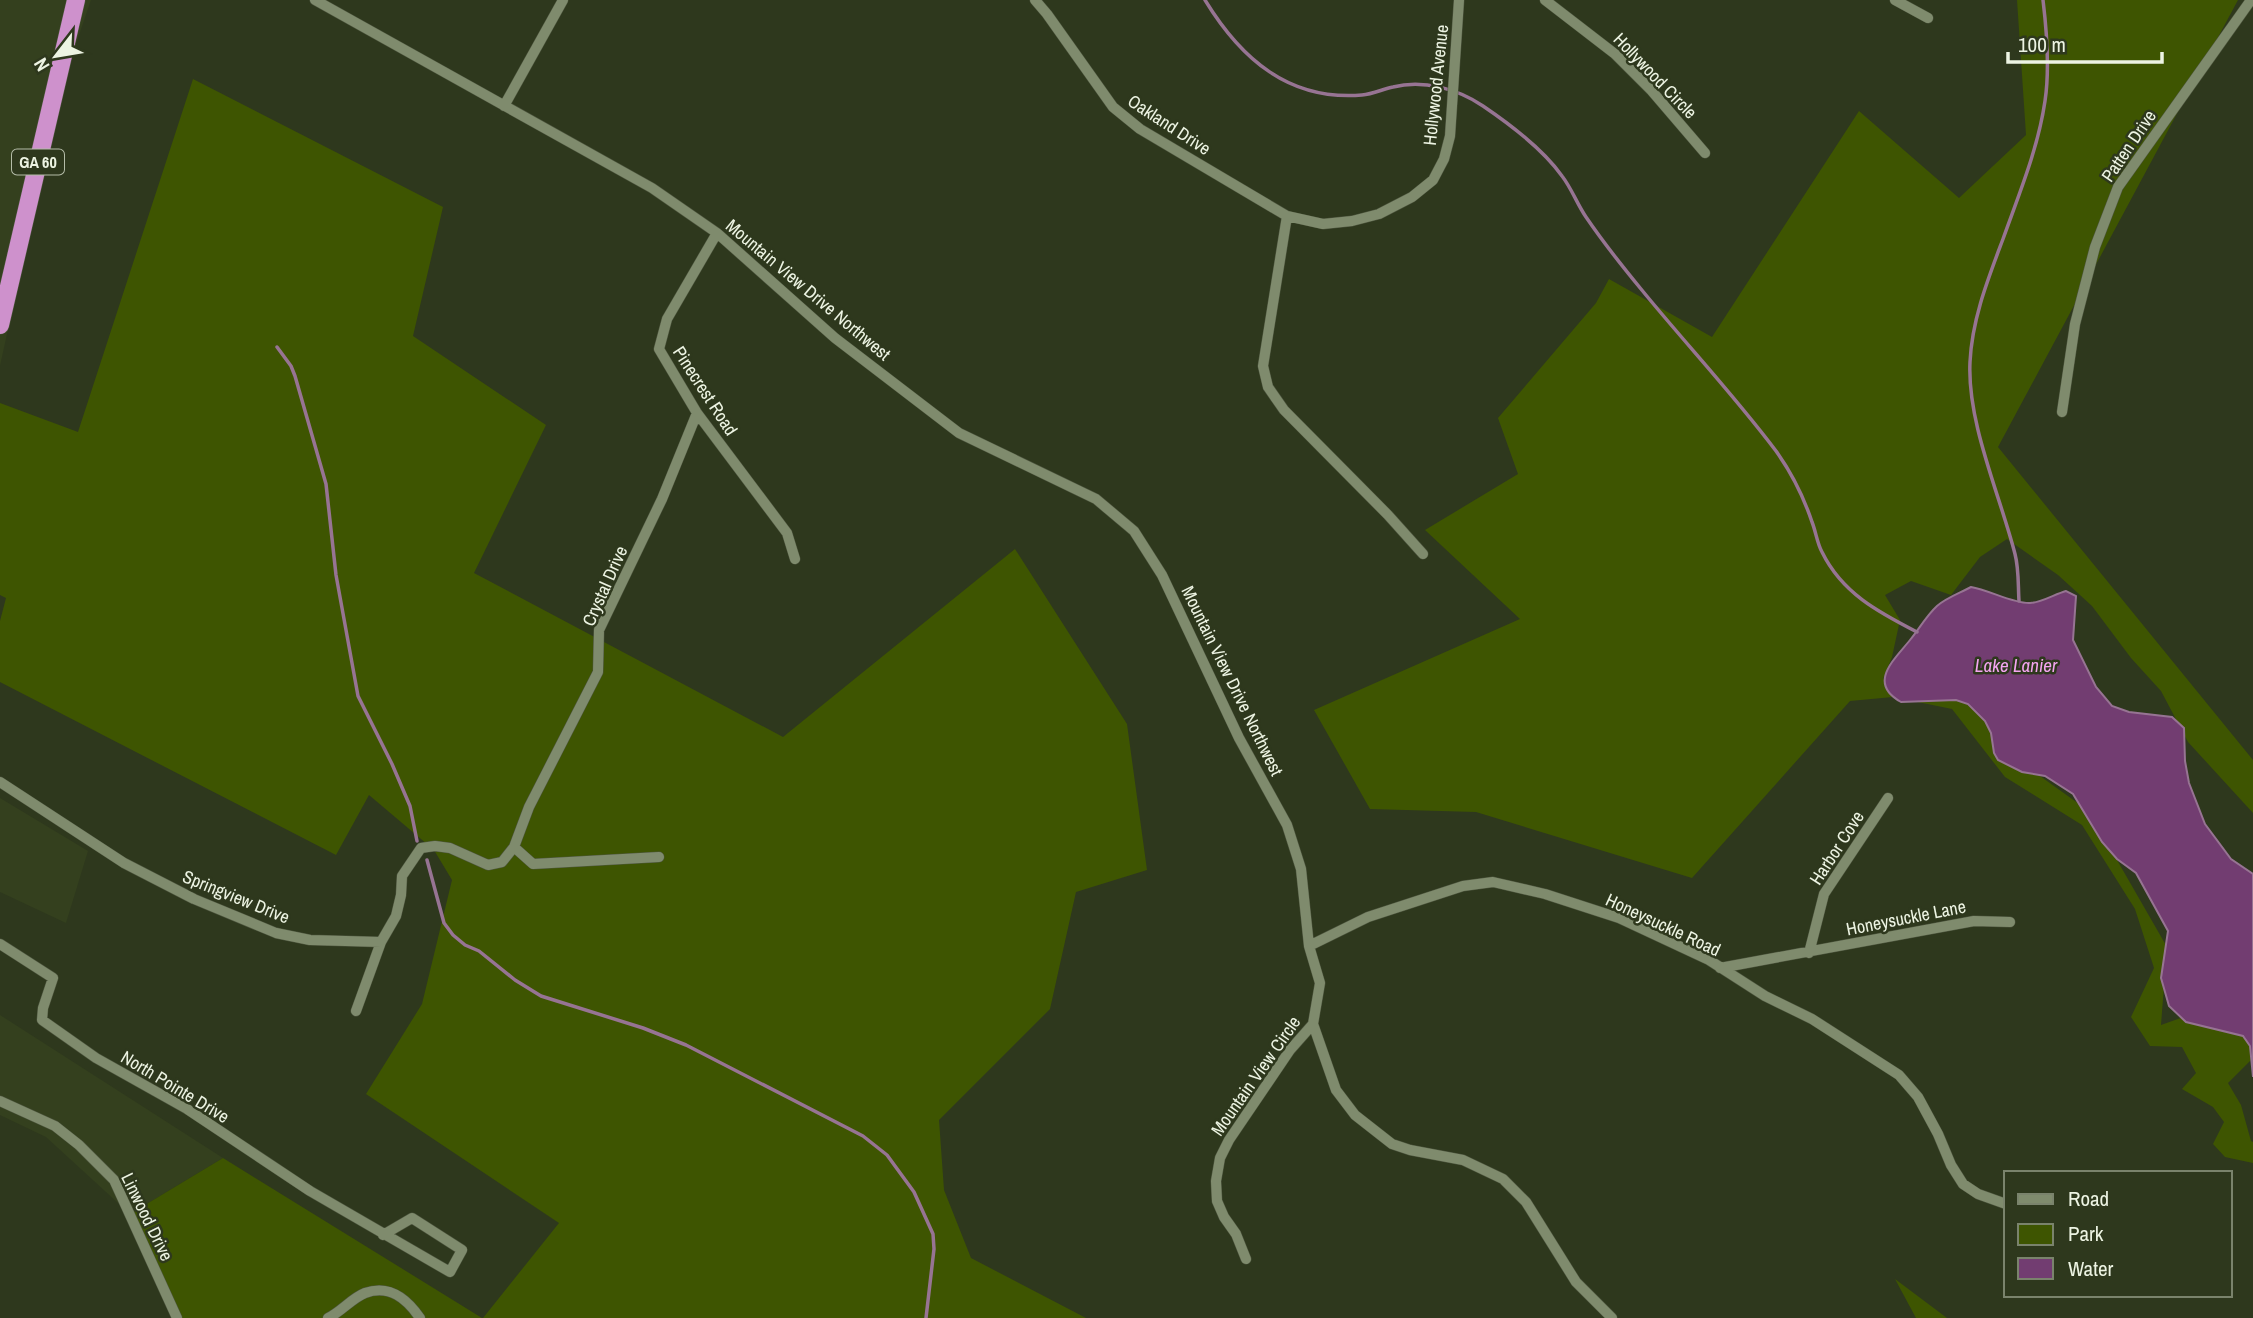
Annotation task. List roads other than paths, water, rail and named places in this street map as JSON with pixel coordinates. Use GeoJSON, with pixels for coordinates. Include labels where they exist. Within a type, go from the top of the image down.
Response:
{"type":"FeatureCollection","features":[{"type":"Feature","properties":{"kind":"highway","name":"GA 60"},"geometry":{"type":"LineString","coordinates":[[0,325],[76,0]]}},
{"type":"Feature","properties":{"kind":"street","name":"Mountain View Drive Northwest"},"geometry":{"type":"LineString","coordinates":[[315,0],[652,188],[717,233],[835,338],[959,433],[1096,499],[1134,531],[1162,575],[1239,738],[1287,825],[1301,869],[1309,946]]}},
{"type":"Feature","properties":{"kind":"street"},"geometry":{"type":"LineString","coordinates":[[504,106],[563,0]]}},
{"type":"Feature","properties":{"kind":"street","name":"Oakland Drive"},"geometry":{"type":"LineString","coordinates":[[1035,0],[1113,107],[1140,129],[1287,216]]}},
{"type":"Feature","properties":{"kind":"street","name":"Hollywood Avenue"},"geometry":{"type":"LineString","coordinates":[[1287,216],[1323,224],[1352,221],[1379,214],[1412,197],[1433,180],[1444,159],[1450,136],[1460,0]]}},
{"type":"Feature","properties":{"kind":"street","name":"Hollywood Circle"},"geometry":{"type":"LineString","coordinates":[[1545,0],[1615,54],[1651,90],[1705,153]]}},
{"type":"Feature","properties":{"kind":"street"},"geometry":{"type":"LineString","coordinates":[[1895,0],[1928,18]]}},
{"type":"Feature","properties":{"kind":"street","name":"Patten Drive"},"geometry":{"type":"LineString","coordinates":[[2062,412],[2075,324],[2095,247],[2118,187],[2251,0]]}},
{"type":"Feature","properties":{"kind":"street"},"geometry":{"type":"LineString","coordinates":[[1287,216],[1265,355],[1268,387],[1284,410],[1423,554]]}},
{"type":"Feature","properties":{"kind":"street","name":"Pinecrest Road"},"geometry":{"type":"LineString","coordinates":[[717,233],[667,319],[659,349],[697,413],[787,533],[795,559]]}},
{"type":"Feature","properties":{"kind":"street","name":"Crystal Drive"},"geometry":{"type":"LineString","coordinates":[[514,847],[529,807],[598,672],[599,630],[662,499],[697,413]]}},
{"type":"Feature","properties":{"kind":"street","name":"Springview Drive"},"geometry":{"type":"LineString","coordinates":[[0,782],[124,863],[194,900],[276,933],[310,940],[381,942]]}},
{"type":"Feature","properties":{"kind":"street","name":"Harbor Cove"},"geometry":{"type":"LineString","coordinates":[[1809,953],[1824,894],[1888,798]]}},
{"type":"Feature","properties":{"kind":"street"},"geometry":{"type":"LineString","coordinates":[[356,1011],[381,942],[396,916],[402,876],[421,848],[450,848],[488,865],[502,862],[514,847],[533,864],[659,857]]}},
{"type":"Feature","properties":{"kind":"street","name":"Honeysuckle Road"},"geometry":{"type":"LineString","coordinates":[[1309,946],[1368,917],[1463,886],[1493,882],[1545,894],[1619,918],[1709,960],[1765,996],[1812,1019],[1899,1075],[1918,1097],[1951,1166],[1963,1184],[1978,1194],[2004,1203]]}},
{"type":"Feature","properties":{"kind":"street","name":"Honeysuckle Lane"},"geometry":{"type":"LineString","coordinates":[[1809,953],[1974,921],[2010,922]]}},
{"type":"Feature","properties":{"kind":"street","name":"North Pointe Drive"},"geometry":{"type":"LineString","coordinates":[[0,944],[53,978],[42,1020],[96,1058],[187,1110],[299,1184],[383,1235],[450,1272],[462,1250],[412,1218],[383,1235]]}},
{"type":"Feature","properties":{"kind":"street","name":"Mountain View Circle"},"geometry":{"type":"LineString","coordinates":[[1245,1259],[1237,1234],[1216,1201],[1220,1158],[1229,1140],[1290,1050],[1313,1024],[1320,983],[1309,946]]}},
{"type":"Feature","properties":{"kind":"street"},"geometry":{"type":"LineString","coordinates":[[1720,968],[1809,953]]}},
{"type":"Feature","properties":{"kind":"street"},"geometry":{"type":"LineString","coordinates":[[1313,1024],[1336,1090],[1354,1115],[1392,1144],[1463,1160],[1503,1179],[1526,1202],[1576,1282],[1612,1318]]}},
{"type":"Feature","properties":{"kind":"street","name":"Linwood Drive"},"geometry":{"type":"LineString","coordinates":[[0,1101],[55,1126],[79,1145],[114,1180],[177,1318]]}},
{"type":"Feature","properties":{"kind":"street"},"geometry":{"type":"LineString","coordinates":[[328,1318],[364,1293],[387,1291],[406,1299],[420,1318]]}},
{"type":"Feature","properties":{"kind":"water","name":"Lake Lanier"},"geometry":{"type":"Polygon","coordinates":[[[1971,587],[2024,603],[2039,602],[2066,591],[2076,596],[2073,640],[2096,687],[2112,706],[2129,712],[2172,717],[2184,728],[2189,783],[2205,824],[2231,859],[2253,874],[2253,1077],[2250,1046],[2243,1036],[2186,1022],[2169,1006],[2161,978],[2168,931],[2136,873],[2117,859],[2102,842],[2073,794],[2045,776],[2022,772],[1998,760],[1985,721],[1968,704],[1956,700],[1901,702],[1891,695],[1886,687],[1885,679],[1891,663],[1930,614],[1945,600],[1971,587]]]}},
{"type":"Feature","properties":{"kind":"waterway"},"geometry":{"type":"LineString","coordinates":[[1205,0],[1234,41],[1251,58],[1290,83],[1312,91],[1336,95],[1366,94],[1416,84],[1440,87],[1483,106],[1536,147],[1562,176],[1586,217],[1620,263],[1776,451],[1801,495],[1822,552],[1840,579],[1875,609],[1917,632]]}},
{"type":"Feature","properties":{"kind":"waterway"},"geometry":{"type":"LineString","coordinates":[[2019,601],[2015,554],[1979,434],[1970,385],[1970,362],[1982,299],[2027,171],[2042,119],[2048,63],[2043,0]]}},
{"type":"Feature","properties":{"kind":"waterway"},"geometry":{"type":"LineString","coordinates":[[277,347],[295,376],[326,484],[336,575],[358,696],[410,806],[417,841]]}},
{"type":"Feature","properties":{"kind":"waterway"},"geometry":{"type":"LineString","coordinates":[[427,860],[444,923],[465,945],[479,951],[515,980],[541,996],[643,1028],[686,1045],[863,1136],[887,1155],[914,1192],[933,1234],[934,1249],[926,1318]]}}]}
